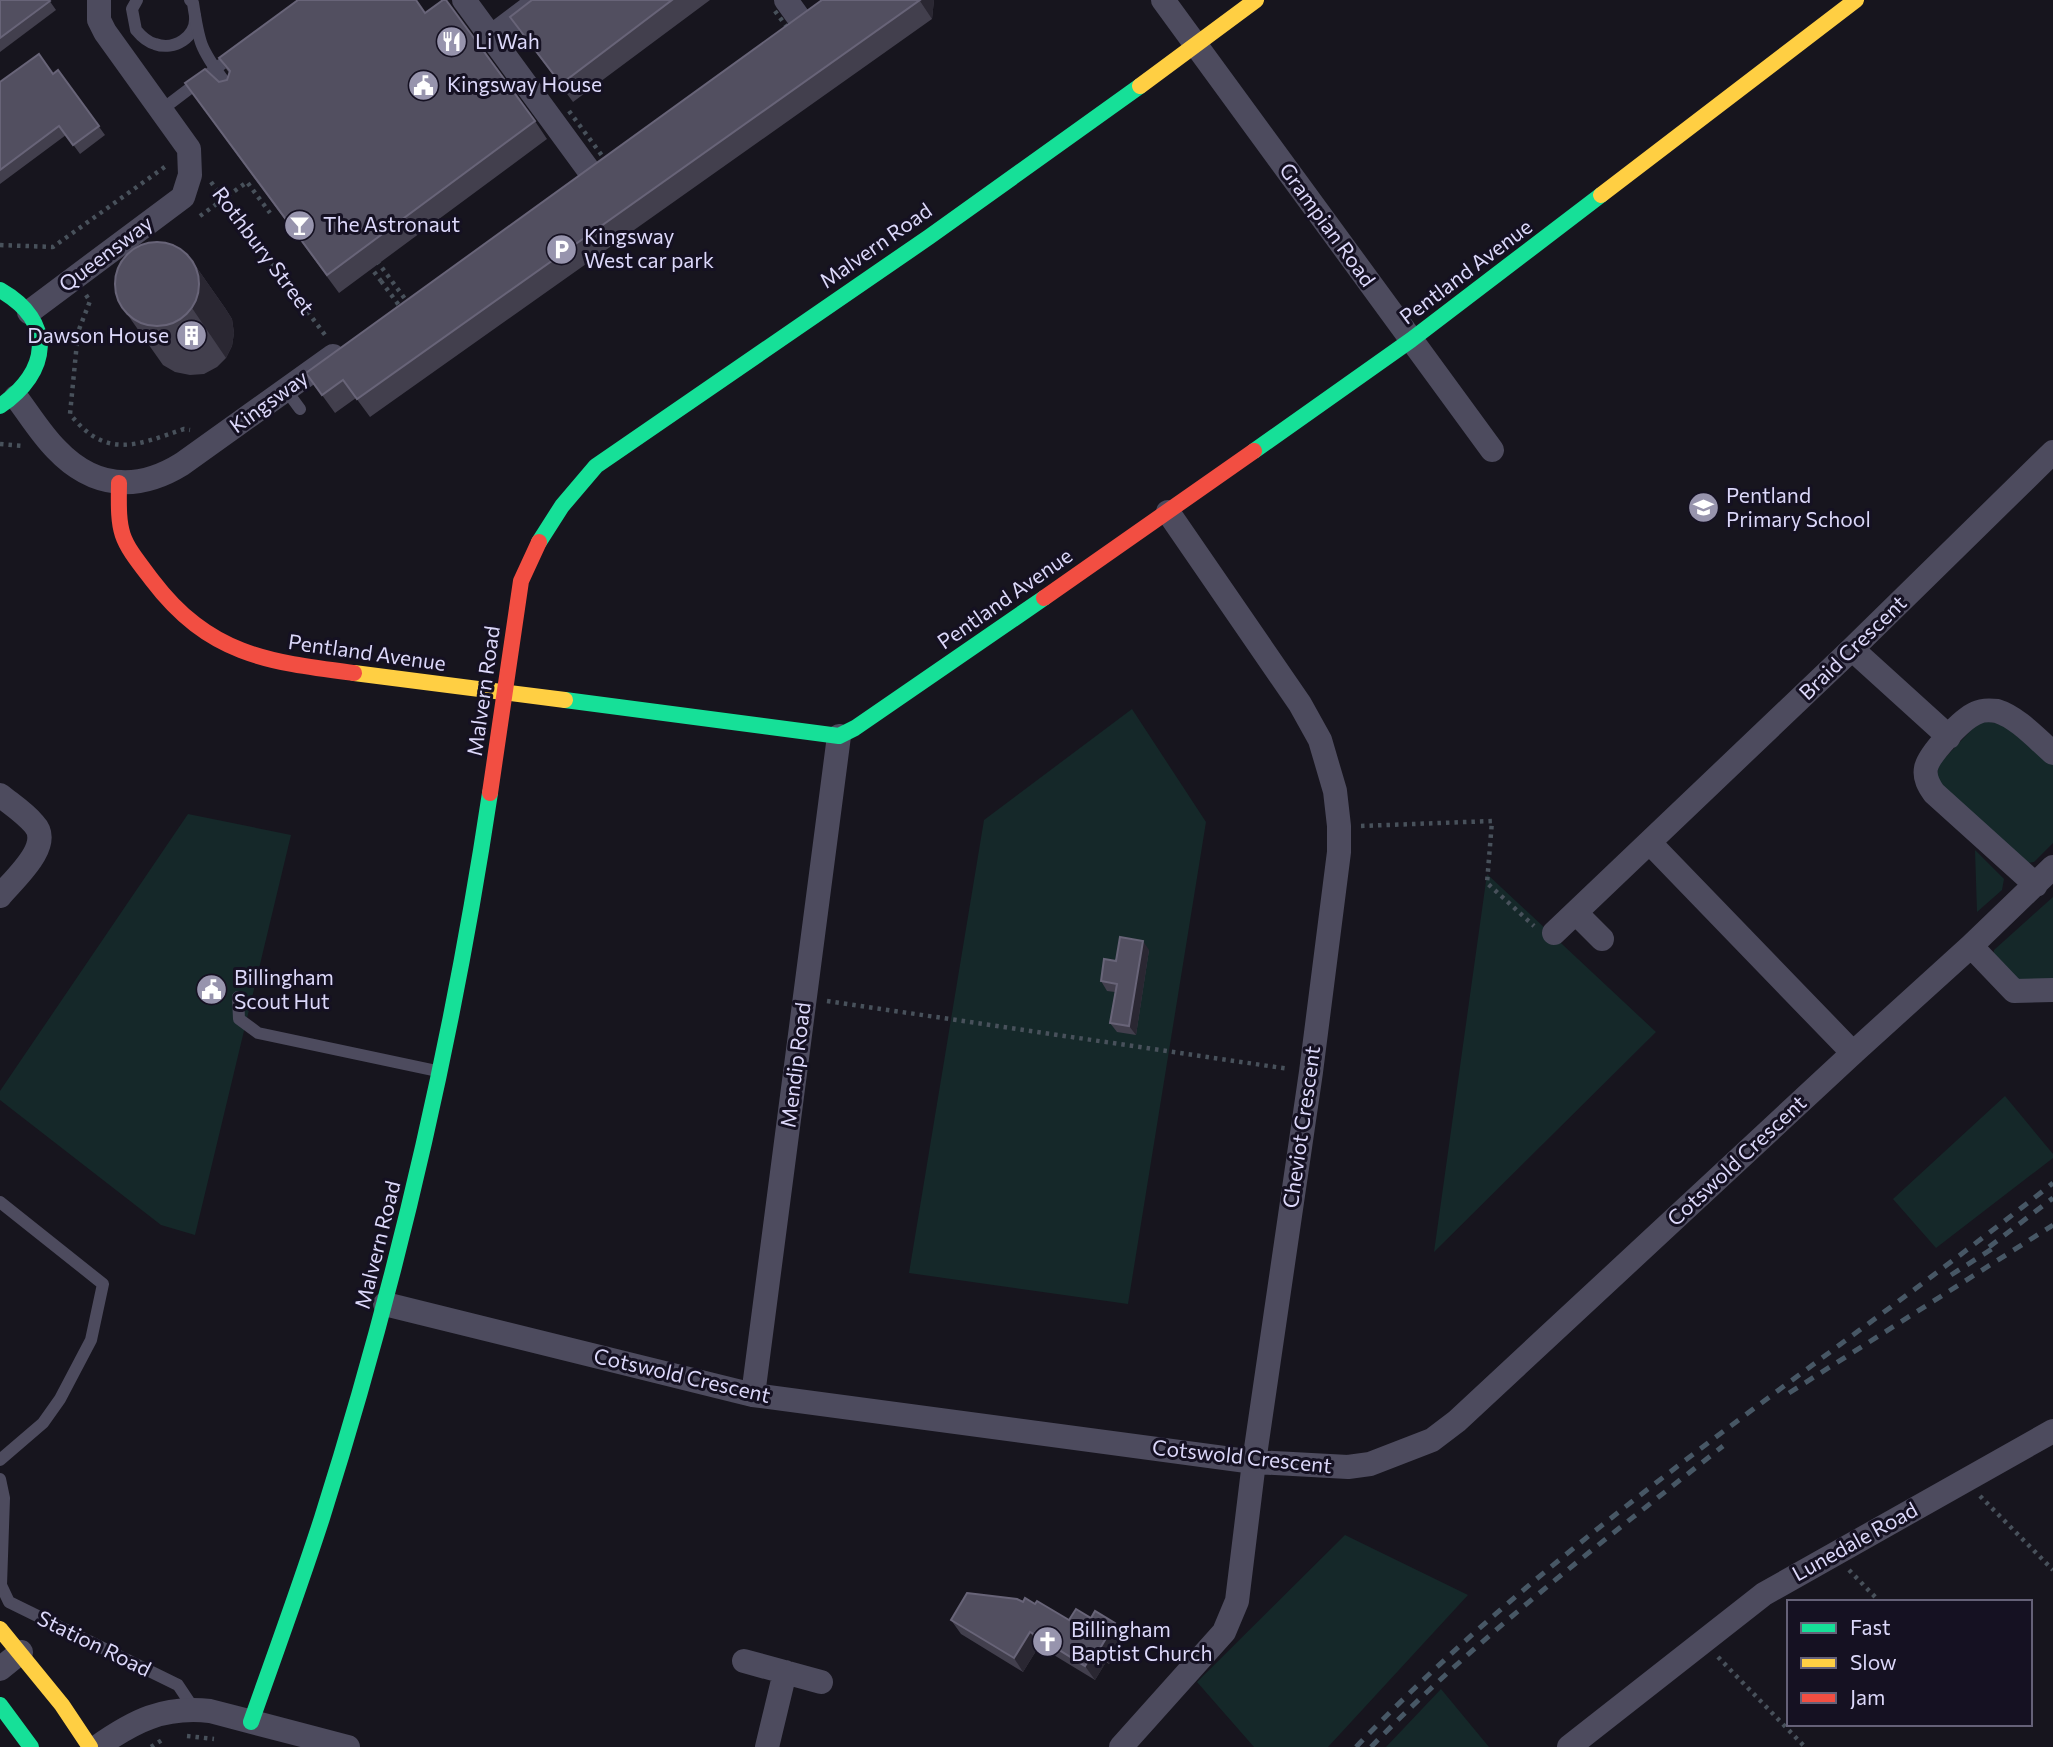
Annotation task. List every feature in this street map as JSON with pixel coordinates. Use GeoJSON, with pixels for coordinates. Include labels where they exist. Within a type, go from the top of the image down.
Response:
{"type":"FeatureCollection","features":[{"type":"Feature","properties":{"kind":"street"},"geometry":{"type":"LineString","coordinates":[[99,0],[99,20],[105,32],[189,149]]}},
{"type":"Feature","properties":{"kind":"street"},"geometry":{"type":"LineString","coordinates":[[464,0],[604,164],[568,188]]}},
{"type":"Feature","properties":{"kind":"street"},"geometry":{"type":"LineString","coordinates":[[492,36],[540,0]]}},
{"type":"Feature","properties":{"kind":"street","name":"Grampian Road"},"geometry":{"type":"LineString","coordinates":[[1163,0],[1492,450]]}},
{"type":"Feature","properties":{"kind":"street","name":"Malvern Road"},"geometry":{"type":"LineString","coordinates":[[251,1722],[322,1518],[386,1304],[441,1072],[473,911],[521,581],[530,556],[552,518],[596,466],[1007,180],[1196,46],[1256,0]]}},
{"type":"Feature","properties":{"kind":"street","name":"Pentland Avenue"},"geometry":{"type":"LineString","coordinates":[[119,483],[119,527],[128,547],[173,608],[233,650],[286,664],[839,736],[855,728],[1168,512],[1411,340],[1856,0]]}},
{"type":"Feature","properties":{"kind":"street"},"geometry":{"type":"LineString","coordinates":[[780,6],[797,25]]}},
{"type":"Feature","properties":{"kind":"street","name":"Rothbury Street"},"geometry":{"type":"LineString","coordinates":[[183,197],[190,175],[189,149]]}},
{"type":"Feature","properties":{"kind":"street","name":"Queensway"},"geometry":{"type":"LineString","coordinates":[[29,312],[74,279],[131,244],[183,197]]}},
{"type":"Feature","properties":{"kind":"street"},"geometry":{"type":"LineString","coordinates":[[0,290],[9,294],[29,312],[39,333],[37,368],[8,402]]}},
{"type":"Feature","properties":{"kind":"street","name":"Kingsway"},"geometry":{"type":"LineString","coordinates":[[8,402],[80,470],[119,483],[134,483],[167,474],[293,399],[343,349]]}},
{"type":"Feature","properties":{"kind":"street","name":"Braid Crescent"},"geometry":{"type":"LineString","coordinates":[[1554,933],[1852,649],[2053,452]]}},
{"type":"Feature","properties":{"kind":"street","name":"Cheviot Crescent"},"geometry":{"type":"LineString","coordinates":[[1121,1747],[1224,1632],[1237,1601],[1339,852],[1335,791],[1320,740],[1300,704],[1168,512]]}},
{"type":"Feature","properties":{"kind":"street"},"geometry":{"type":"LineString","coordinates":[[1852,649],[1948,737]]}},
{"type":"Feature","properties":{"kind":"street"},"geometry":{"type":"LineString","coordinates":[[2036,885],[1934,793],[1928,784],[1926,768],[1948,737],[1974,713],[1995,711],[2008,716],[2053,753]]}},
{"type":"Feature","properties":{"kind":"street","name":"Mendip Road"},"geometry":{"type":"LineString","coordinates":[[752,1395],[839,736]]}},
{"type":"Feature","properties":{"kind":"street"},"geometry":{"type":"LineString","coordinates":[[0,795],[36,825],[42,836],[40,847],[0,896]]}},
{"type":"Feature","properties":{"kind":"street"},"geometry":{"type":"LineString","coordinates":[[1650,843],[1853,1053]]}},
{"type":"Feature","properties":{"kind":"street","name":"Cotswold Crescent"},"geometry":{"type":"LineString","coordinates":[[386,1304],[752,1395],[1254,1462],[1348,1468],[1380,1461],[1432,1440],[1457,1421],[2053,867]]}},
{"type":"Feature","properties":{"kind":"street"},"geometry":{"type":"LineString","coordinates":[[1576,913],[1602,939]]}},
{"type":"Feature","properties":{"kind":"street"},"geometry":{"type":"LineString","coordinates":[[1971,946],[2014,991],[2053,990]]}},
{"type":"Feature","properties":{"kind":"street","name":"Lunedale Road"},"geometry":{"type":"LineString","coordinates":[[1569,1747],[1764,1594],[2053,1431]]}},
{"type":"Feature","properties":{"kind":"street"},"geometry":{"type":"LineString","coordinates":[[0,1629],[62,1705],[90,1747]]}},
{"type":"Feature","properties":{"kind":"street"},"geometry":{"type":"LineString","coordinates":[[0,1669],[21,1652]]}},
{"type":"Feature","properties":{"kind":"street"},"geometry":{"type":"LineString","coordinates":[[744,1661],[821,1682]]}},
{"type":"Feature","properties":{"kind":"street"},"geometry":{"type":"LineString","coordinates":[[767,1747],[785,1672]]}},
{"type":"Feature","properties":{"kind":"street"},"geometry":{"type":"LineString","coordinates":[[0,1705],[31,1747]]}},
{"type":"Feature","properties":{"kind":"street"},"geometry":{"type":"LineString","coordinates":[[97,1747],[151,1716],[194,1710],[348,1747]]}},
{"type":"Feature","properties":{"kind":"lane"},"geometry":{"type":"LineString","coordinates":[[137,0],[132,9],[136,30],[152,43],[162,46],[173,46],[191,33],[196,22],[192,2]]}},
{"type":"Feature","properties":{"kind":"lane"},"geometry":{"type":"LineString","coordinates":[[192,2],[202,51],[234,91]]}},
{"type":"Feature","properties":{"kind":"lane"},"geometry":{"type":"LineString","coordinates":[[160,111],[244,47]]}},
{"type":"Feature","properties":{"kind":"lane"},"geometry":{"type":"LineString","coordinates":[[238,997],[239,1019],[258,1032],[441,1072]]}},
{"type":"Feature","properties":{"kind":"lane"},"geometry":{"type":"LineString","coordinates":[[0,1202],[103,1284],[91,1340],[60,1399],[43,1423],[0,1460]]}},
{"type":"Feature","properties":{"kind":"lane","name":"Station Road"},"geometry":{"type":"LineString","coordinates":[[0,1479],[4,1498],[1,1585],[9,1602],[178,1685],[194,1710]]}},
{"type":"Feature","properties":{"kind":"path"},"geometry":{"type":"LineString","coordinates":[[780,6],[797,25]]}},
{"type":"Feature","properties":{"kind":"path"},"geometry":{"type":"LineString","coordinates":[[561,102],[604,164]]}},
{"type":"Feature","properties":{"kind":"path"},"geometry":{"type":"LineString","coordinates":[[0,245],[53,247],[189,149]]}},
{"type":"Feature","properties":{"kind":"path","name":"Rothbury Street"},"geometry":{"type":"LineString","coordinates":[[189,149],[223,199],[343,349]]}},
{"type":"Feature","properties":{"kind":"path"},"geometry":{"type":"LineString","coordinates":[[183,197],[198,217],[247,181],[270,213]]}},
{"type":"Feature","properties":{"kind":"path"},"geometry":{"type":"LineString","coordinates":[[263,203],[270,198]]}},
{"type":"Feature","properties":{"kind":"path"},"geometry":{"type":"LineString","coordinates":[[366,261],[405,313]]}},
{"type":"Feature","properties":{"kind":"path"},"geometry":{"type":"LineString","coordinates":[[377,261],[408,303]]}},
{"type":"Feature","properties":{"kind":"path"},"geometry":{"type":"LineString","coordinates":[[74,279],[90,301],[78,332],[70,414],[75,421],[102,442],[135,446],[184,429],[194,430]]}},
{"type":"Feature","properties":{"kind":"path"},"geometry":{"type":"LineString","coordinates":[[1339,826],[1492,821],[1487,883],[1542,934],[1554,933]]}},
{"type":"Feature","properties":{"kind":"path"},"geometry":{"type":"LineString","coordinates":[[805,997],[1311,1072]]}},
{"type":"Feature","properties":{"kind":"path"},"geometry":{"type":"LineString","coordinates":[[1971,1488],[2053,1570]]}},
{"type":"Feature","properties":{"kind":"path"},"geometry":{"type":"LineString","coordinates":[[1842,1562],[1878,1600]]}},
{"type":"Feature","properties":{"kind":"path"},"geometry":{"type":"LineString","coordinates":[[1716,1654],[1805,1747]]}},
{"type":"Feature","properties":{"kind":"path"},"geometry":{"type":"LineString","coordinates":[[182,1736],[220,1741]]}},
{"type":"Feature","properties":{"kind":"path"},"geometry":{"type":"LineString","coordinates":[[151,1747],[162,1740],[172,1738]]}},
{"type":"Feature","properties":{"kind":"green space"},"geometry":{"type":"Polygon","coordinates":[[[1132,709],[1206,822],[1128,1304],[909,1273],[984,820],[1132,709]]]}},
{"type":"Feature","properties":{"kind":"green space"},"geometry":{"type":"Polygon","coordinates":[[[1980,721],[2001,725],[2010,730],[2053,763],[2053,843],[2034,862],[2027,863],[1940,786],[1937,775],[1939,764],[1980,721]]]}},
{"type":"Feature","properties":{"kind":"green space"},"geometry":{"type":"Polygon","coordinates":[[[188,814],[291,835],[195,1235],[161,1225],[0,1100],[0,1091],[188,814]]]}},
{"type":"Feature","properties":{"kind":"green space"},"geometry":{"type":"Polygon","coordinates":[[[1975,850],[2004,879],[2002,890],[1977,912],[1975,850]]]}},
{"type":"Feature","properties":{"kind":"green space"},"geometry":{"type":"Polygon","coordinates":[[[1487,874],[1656,1032],[1434,1252],[1487,874]]]}},
{"type":"Feature","properties":{"kind":"green space"},"geometry":{"type":"Polygon","coordinates":[[[2053,897],[2053,982],[2014,981],[1993,958],[1994,950],[2053,897]]]}},
{"type":"Feature","properties":{"kind":"green space"},"geometry":{"type":"Polygon","coordinates":[[[2005,1096],[2053,1154],[2053,1158],[1936,1248],[1893,1199],[2005,1096]]]}},
{"type":"Feature","properties":{"kind":"green space"},"geometry":{"type":"Polygon","coordinates":[[[1345,1535],[1468,1595],[1328,1747],[1254,1747],[1197,1682],[1345,1535]]]}},
{"type":"Feature","properties":{"kind":"green space"},"geometry":{"type":"Polygon","coordinates":[[[1441,1689],[1489,1747],[1386,1747],[1441,1689]]]}},
{"type":"Feature","properties":{"kind":"building"},"geometry":{"type":"Polygon","coordinates":[[[0,0],[49,0],[50,1],[0,38],[0,0]]]}},
{"type":"Feature","properties":{"kind":"building"},"geometry":{"type":"Polygon","coordinates":[[[298,0],[416,0],[425,13],[446,0],[535,121],[327,275],[185,83],[205,69],[219,82],[227,80],[230,71],[219,58],[298,0]]]}},
{"type":"Feature","properties":{"kind":"building"},"geometry":{"type":"Polygon","coordinates":[[[532,0],[672,0],[561,84],[510,17],[532,0]]]}},
{"type":"Feature","properties":{"kind":"building"},"geometry":{"type":"Polygon","coordinates":[[[822,0],[920,0],[357,399],[343,380],[322,395],[306,373],[822,0]]]}},
{"type":"Feature","properties":{"kind":"building"},"geometry":{"type":"Polygon","coordinates":[[[39,54],[53,74],[58,70],[99,126],[73,145],[59,126],[0,170],[0,82],[39,54]]]}},
{"type":"Feature","properties":{"kind":"building"},"geometry":{"type":"Polygon","coordinates":[[[157,242],[173,245],[192,261],[199,284],[196,300],[180,319],[157,326],[141,323],[122,307],[115,284],[118,268],[134,249],[157,242]]]}},
{"type":"Feature","properties":{"kind":"building"},"geometry":{"type":"Polygon","coordinates":[[[1120,937],[1143,941],[1129,1026],[1110,1023],[1117,984],[1101,981],[1104,959],[1116,961],[1120,937]]]}},
{"type":"Feature","properties":{"kind":"building","name":"Billingham Baptist Church"},"geometry":{"type":"Polygon","coordinates":[[[967,1593],[1023,1602],[1025,1598],[1035,1604],[1037,1601],[1069,1620],[1076,1609],[1091,1618],[1095,1611],[1115,1623],[1099,1650],[1096,1648],[1085,1666],[1030,1632],[1014,1658],[951,1620],[967,1593]]]}},
{"type":"Feature","properties":{"kind":"railway"},"geometry":{"type":"LineString","coordinates":[[1356,1747],[1436,1668],[1519,1593],[1606,1522],[2053,1183]]}},
{"type":"Feature","properties":{"kind":"railway"},"geometry":{"type":"LineString","coordinates":[[1989,1247],[2053,1198]]}},
{"type":"Feature","properties":{"kind":"railway"},"geometry":{"type":"LineString","coordinates":[[1789,1393],[2053,1225]]}},
{"type":"Feature","properties":{"kind":"railway"},"geometry":{"type":"LineString","coordinates":[[1951,1275],[1998,1245]]}},
{"type":"Feature","properties":{"kind":"railway"},"geometry":{"type":"LineString","coordinates":[[1371,1747],[1498,1628],[1723,1446]]}},
{"type":"Feature","properties":{"kind":"traffic: fast"},"geometry":{"type":"LineString","coordinates":[[539,542],[562,506],[596,466],[929,237],[1140,86]]}},
{"type":"Feature","properties":{"kind":"traffic: fast"},"geometry":{"type":"LineString","coordinates":[[1254,451],[1411,340],[1601,195]]}},
{"type":"Feature","properties":{"kind":"traffic: fast"},"geometry":{"type":"LineString","coordinates":[[0,290],[31,317],[38,332],[40,347],[37,363],[29,378],[17,393],[0,406]]}},
{"type":"Feature","properties":{"kind":"traffic: fast"},"geometry":{"type":"LineString","coordinates":[[565,700],[839,736],[855,728],[1044,598]]}},
{"type":"Feature","properties":{"kind":"traffic: fast"},"geometry":{"type":"LineString","coordinates":[[251,1722],[322,1518],[375,1339],[440,1068],[459,977],[490,793]]}},
{"type":"Feature","properties":{"kind":"traffic: fast"},"geometry":{"type":"LineString","coordinates":[[0,1705],[31,1747]]}},
{"type":"Feature","properties":{"kind":"traffic: slow"},"geometry":{"type":"LineString","coordinates":[[1140,86],[1256,0]]}},
{"type":"Feature","properties":{"kind":"traffic: slow"},"geometry":{"type":"LineString","coordinates":[[1601,195],[1856,0]]}},
{"type":"Feature","properties":{"kind":"traffic: slow"},"geometry":{"type":"LineString","coordinates":[[354,673],[565,700]]}},
{"type":"Feature","properties":{"kind":"traffic: slow"},"geometry":{"type":"LineString","coordinates":[[0,1629],[62,1705],[90,1747]]}},
{"type":"Feature","properties":{"kind":"traffic: jam"},"geometry":{"type":"LineString","coordinates":[[1044,598],[1254,451]]}},
{"type":"Feature","properties":{"kind":"traffic: jam"},"geometry":{"type":"LineString","coordinates":[[119,483],[119,515],[127,545],[173,605],[195,625],[218,639],[267,659],[354,673]]}},
{"type":"Feature","properties":{"kind":"traffic: jam"},"geometry":{"type":"LineString","coordinates":[[490,793],[521,581],[539,542]]}},
{"type":"Feature","properties":{"kind":"place","name":"Li Wah"},"geometry":{"type":"Point","coordinates":[452,42]}},
{"type":"Feature","properties":{"kind":"place","name":"Kingsway House"},"geometry":{"type":"Point","coordinates":[424,85]}},
{"type":"Feature","properties":{"kind":"place","name":"The Astronaut"},"geometry":{"type":"Point","coordinates":[300,225]}},
{"type":"Feature","properties":{"kind":"place","name":"Kingsway West car park"},"geometry":{"type":"Point","coordinates":[561,249]}},
{"type":"Feature","properties":{"kind":"place","name":"Dawson House"},"geometry":{"type":"Point","coordinates":[192,336]}},
{"type":"Feature","properties":{"kind":"place","name":"Pentland Primary School"},"geometry":{"type":"Point","coordinates":[1703,508]}},
{"type":"Feature","properties":{"kind":"place","name":"Billingham Scout Hut"},"geometry":{"type":"Point","coordinates":[211,990]}},
{"type":"Feature","properties":{"kind":"place","name":"Billingham Baptist Church"},"geometry":{"type":"Point","coordinates":[1048,1642]}}]}
